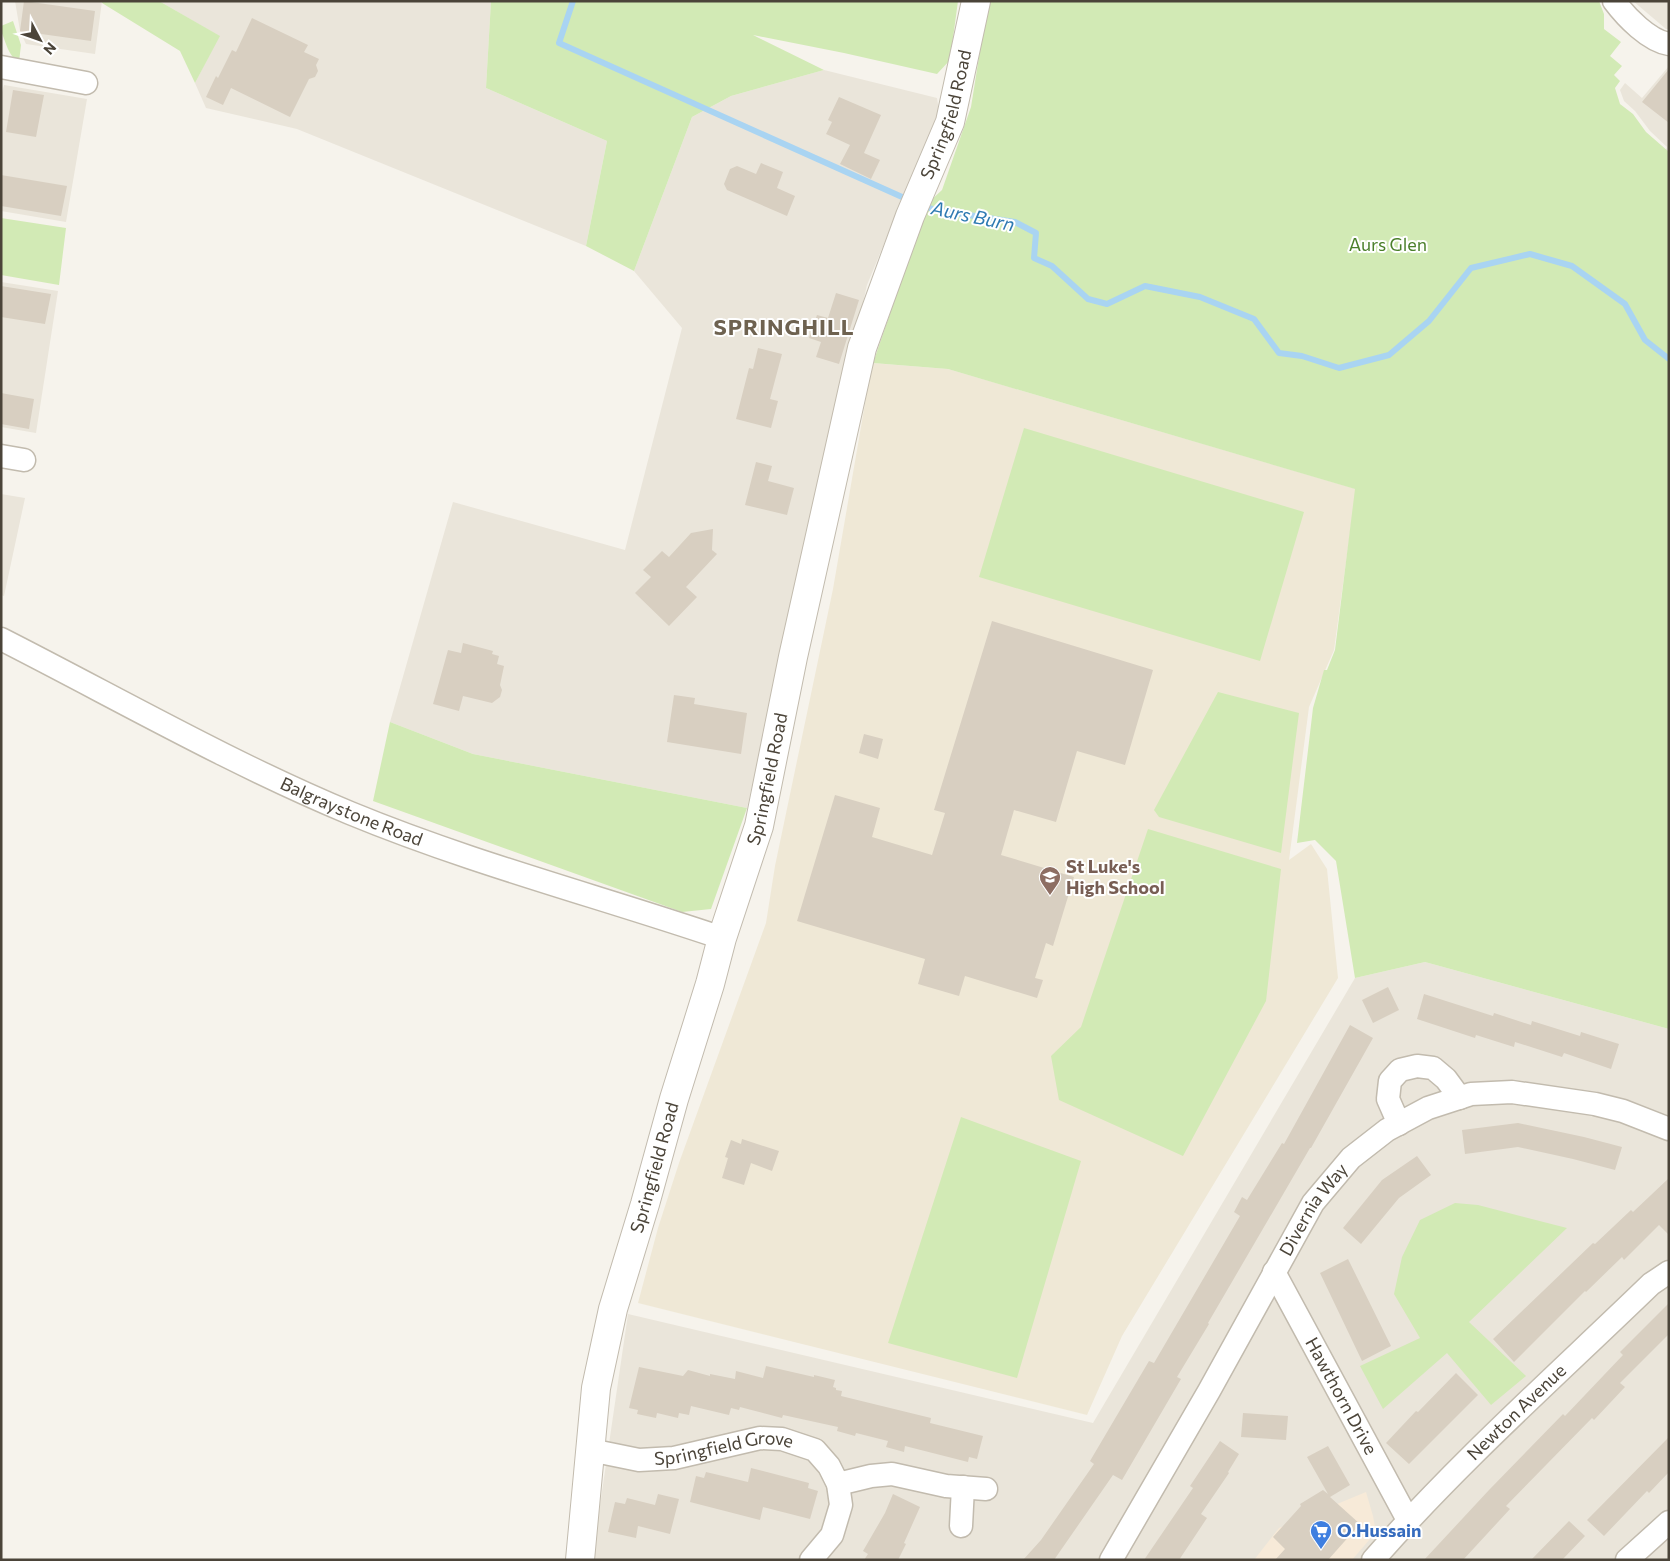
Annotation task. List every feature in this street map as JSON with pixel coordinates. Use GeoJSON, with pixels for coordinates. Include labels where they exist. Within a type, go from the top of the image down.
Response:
{"type":"FeatureCollection","features":[{"type":"Feature","properties":{"kind":"street","name":"Springfield Road"},"geometry":{"type":"LineString","coordinates":[[580,1560],[596,1388],[613,1309],[646,1204],[674,1099],[710,984],[722,938],[759,826],[793,657],[862,348],[920,190],[950,122],[976,1]]}},
{"type":"Feature","properties":{"kind":"street"},"geometry":{"type":"LineString","coordinates":[[1614,1],[1623,14],[1643,30],[1661,43],[1669,44]]}},
{"type":"Feature","properties":{"kind":"street"},"geometry":{"type":"LineString","coordinates":[[1,67],[86,83]]}},
{"type":"Feature","properties":{"kind":"street"},"geometry":{"type":"LineString","coordinates":[[1,456],[24,460]]}},
{"type":"Feature","properties":{"kind":"street","name":"Balgraystone Road"},"geometry":{"type":"LineString","coordinates":[[1,639],[230,758],[348,812],[442,849],[649,913],[722,938]]}},
{"type":"Feature","properties":{"kind":"street"},"geometry":{"type":"LineString","coordinates":[[1399,1124],[1388,1099],[1390,1081],[1400,1070],[1417,1066],[1433,1068],[1446,1079],[1460,1098]]}},
{"type":"Feature","properties":{"kind":"street","name":"Divernia Way"},"geometry":{"type":"LineString","coordinates":[[1111,1560],[1209,1391],[1313,1204],[1351,1158],[1387,1130],[1428,1108],[1471,1094],[1512,1092],[1595,1104],[1623,1111],[1669,1129]]}},
{"type":"Feature","properties":{"kind":"street","name":"Hawthorn Drive"},"geometry":{"type":"LineString","coordinates":[[1274,1272],[1408,1520]]}},
{"type":"Feature","properties":{"kind":"street","name":"Newton Avenue"},"geometry":{"type":"LineString","coordinates":[[1373,1560],[1408,1520],[1651,1284],[1669,1272]]}},
{"type":"Feature","properties":{"kind":"street","name":"Springfield Grove"},"geometry":{"type":"LineString","coordinates":[[590,1450],[639,1460],[674,1458],[760,1438],[782,1439],[815,1450],[829,1466],[838,1484],[841,1505],[832,1535],[811,1560]]}},
{"type":"Feature","properties":{"kind":"street"},"geometry":{"type":"LineString","coordinates":[[838,1484],[871,1476],[892,1474],[946,1486],[986,1489]]}},
{"type":"Feature","properties":{"kind":"street"},"geometry":{"type":"LineString","coordinates":[[961,1526],[962,1487]]}},
{"type":"Feature","properties":{"kind":"street"},"geometry":{"type":"LineString","coordinates":[[1627,1560],[1669,1522]]}},
{"type":"Feature","properties":{"kind":"shaded area"},"geometry":{"type":"Polygon","coordinates":[[[15,1],[102,1],[95,54],[26,44],[20,31],[15,1]]]}},
{"type":"Feature","properties":{"kind":"shaded area"},"geometry":{"type":"Polygon","coordinates":[[[159,1],[491,1],[486,88],[607,141],[586,246],[297,129],[206,108],[195,83],[219,36],[159,1]]]}},
{"type":"Feature","properties":{"kind":"shaded area"},"geometry":{"type":"Polygon","coordinates":[[[1633,1],[1669,1],[1669,29],[1666,29],[1633,1]]]}},
{"type":"Feature","properties":{"kind":"shaded area"},"geometry":{"type":"Polygon","coordinates":[[[1669,66],[1669,152],[1666,150],[1667,147],[1624,101],[1620,90],[1625,83],[1642,98],[1669,66]]]}},
{"type":"Feature","properties":{"kind":"shaded area"},"geometry":{"type":"Polygon","coordinates":[[[824,70],[937,98],[939,111],[867,285],[747,808],[473,754],[390,722],[453,502],[625,550],[682,328],[634,271],[692,117],[731,96],[824,70]]]}},
{"type":"Feature","properties":{"kind":"shaded area"},"geometry":{"type":"Polygon","coordinates":[[[4,85],[87,99],[66,222],[1,211],[1,96],[4,85]]]}},
{"type":"Feature","properties":{"kind":"shaded area"},"geometry":{"type":"Polygon","coordinates":[[[1,282],[58,291],[36,433],[1,427],[1,282]]]}},
{"type":"Feature","properties":{"kind":"shaded area","name":"St Luke's High School"},"geometry":{"type":"Polygon","coordinates":[[[872,363],[948,369],[1356,489],[1334,650],[1309,707],[1289,860],[1311,844],[1327,869],[1338,978],[1122,1336],[1087,1415],[638,1303],[658,1228],[679,1163],[766,923],[775,866],[833,589],[872,363]]]}},
{"type":"Feature","properties":{"kind":"shaded area"},"geometry":{"type":"Polygon","coordinates":[[[1,494],[25,498],[4,596],[1,595],[1,494]]]}},
{"type":"Feature","properties":{"kind":"shaded area"},"geometry":{"type":"Polygon","coordinates":[[[1425,962],[1669,1029],[1669,1560],[592,1560],[628,1314],[1093,1423],[1355,978],[1425,962]]]}},
{"type":"Feature","properties":{"kind":"shaded area"},"geometry":{"type":"Polygon","coordinates":[[[1366,1492],[1376,1532],[1352,1560],[1254,1560],[1279,1528],[1366,1492]]]}},
{"type":"Feature","properties":{"kind":"green space"},"geometry":{"type":"Polygon","coordinates":[[[102,1],[159,1],[220,36],[195,83],[180,51],[102,3],[102,1]]]}},
{"type":"Feature","properties":{"kind":"green space"},"geometry":{"type":"Polygon","coordinates":[[[491,1],[958,1],[950,60],[937,74],[753,35],[824,70],[731,96],[692,117],[634,271],[586,246],[607,141],[486,88],[491,1]]]}},
{"type":"Feature","properties":{"kind":"green space","name":"Aurs Glen"},"geometry":{"type":"Polygon","coordinates":[[[988,1],[1599,1],[1604,14],[1604,29],[1621,42],[1610,56],[1622,66],[1614,75],[1620,81],[1615,88],[1620,104],[1633,114],[1646,132],[1669,152],[1669,1029],[1425,962],[1355,978],[1336,861],[1315,840],[1297,843],[1313,708],[1324,670],[1327,670],[1335,650],[1355,489],[948,369],[873,363],[928,203],[942,190],[971,107],[988,1]]]}},
{"type":"Feature","properties":{"kind":"green space"},"geometry":{"type":"Polygon","coordinates":[[[13,21],[21,45],[19,62],[10,52],[1,31],[1,26],[13,21]]]}},
{"type":"Feature","properties":{"kind":"green space"},"geometry":{"type":"Polygon","coordinates":[[[1,218],[66,228],[59,285],[1,275],[1,218]]]}},
{"type":"Feature","properties":{"kind":"green space"},"geometry":{"type":"Polygon","coordinates":[[[1024,428],[1304,512],[1260,661],[979,577],[1024,428]]]}},
{"type":"Feature","properties":{"kind":"green space"},"geometry":{"type":"Polygon","coordinates":[[[1218,692],[1299,713],[1281,853],[1159,817],[1154,810],[1218,692]]]}},
{"type":"Feature","properties":{"kind":"green space"},"geometry":{"type":"Polygon","coordinates":[[[390,722],[473,754],[747,808],[711,909],[682,912],[373,801],[390,722]]]}},
{"type":"Feature","properties":{"kind":"green space"},"geometry":{"type":"Polygon","coordinates":[[[1148,829],[1281,869],[1266,1001],[1183,1156],[1059,1100],[1051,1056],[1081,1027],[1148,829]]]}},
{"type":"Feature","properties":{"kind":"green space"},"geometry":{"type":"Polygon","coordinates":[[[961,1117],[1081,1161],[1017,1378],[888,1343],[961,1117]]]}},
{"type":"Feature","properties":{"kind":"green space"},"geometry":{"type":"Polygon","coordinates":[[[1455,1203],[1478,1205],[1567,1228],[1469,1322],[1526,1376],[1491,1405],[1447,1353],[1383,1409],[1360,1366],[1420,1338],[1394,1294],[1402,1257],[1420,1220],[1455,1203]]]}},
{"type":"Feature","properties":{"kind":"building"},"geometry":{"type":"Polygon","coordinates":[[[24,1],[95,11],[91,41],[20,31],[24,1]]]}},
{"type":"Feature","properties":{"kind":"building"},"geometry":{"type":"Polygon","coordinates":[[[252,18],[308,45],[304,52],[319,59],[316,65],[318,71],[315,77],[309,79],[290,117],[231,88],[223,105],[206,97],[232,50],[236,52],[252,18]]]}},
{"type":"Feature","properties":{"kind":"building"},"geometry":{"type":"Polygon","coordinates":[[[1669,69],[1669,123],[1642,102],[1669,69]]]}},
{"type":"Feature","properties":{"kind":"building"},"geometry":{"type":"Polygon","coordinates":[[[13,90],[44,95],[36,137],[6,132],[13,90]]]}},
{"type":"Feature","properties":{"kind":"building"},"geometry":{"type":"Polygon","coordinates":[[[839,97],[881,115],[864,153],[880,160],[871,179],[840,164],[850,145],[826,134],[832,122],[828,120],[839,97]]]}},
{"type":"Feature","properties":{"kind":"building"},"geometry":{"type":"Polygon","coordinates":[[[761,163],[783,172],[777,188],[795,196],[787,216],[727,190],[724,184],[730,169],[737,166],[756,174],[761,163]]]}},
{"type":"Feature","properties":{"kind":"building"},"geometry":{"type":"Polygon","coordinates":[[[1,175],[67,186],[61,216],[1,206],[1,175]]]}},
{"type":"Feature","properties":{"kind":"building"},"geometry":{"type":"Polygon","coordinates":[[[1,286],[51,294],[45,324],[1,317],[1,286]]]}},
{"type":"Feature","properties":{"kind":"building"},"geometry":{"type":"Polygon","coordinates":[[[836,293],[859,300],[839,364],[816,357],[821,342],[809,338],[817,315],[828,318],[836,293]]]}},
{"type":"Feature","properties":{"kind":"building"},"geometry":{"type":"Polygon","coordinates":[[[758,348],[782,354],[770,399],[778,401],[771,428],[736,419],[749,368],[753,369],[758,348]]]}},
{"type":"Feature","properties":{"kind":"building"},"geometry":{"type":"Polygon","coordinates":[[[1,393],[34,399],[29,429],[1,424],[1,393]]]}},
{"type":"Feature","properties":{"kind":"building"},"geometry":{"type":"Polygon","coordinates":[[[756,462],[772,466],[768,481],[794,488],[787,515],[745,505],[756,462]]]}},
{"type":"Feature","properties":{"kind":"building"},"geometry":{"type":"Polygon","coordinates":[[[713,529],[712,550],[717,554],[686,587],[697,597],[669,626],[635,593],[651,577],[643,570],[662,551],[669,557],[691,533],[713,529]]]}},
{"type":"Feature","properties":{"kind":"building"},"geometry":{"type":"Polygon","coordinates":[[[992,621],[1153,670],[1125,765],[1077,751],[1056,822],[1014,810],[1001,855],[1074,877],[1053,946],[1046,943],[1035,978],[1043,980],[1037,998],[965,976],[959,996],[918,984],[925,959],[797,921],[835,795],[880,808],[872,837],[932,855],[945,813],[934,810],[992,621]]]}},
{"type":"Feature","properties":{"kind":"building"},"geometry":{"type":"Polygon","coordinates":[[[463,643],[493,651],[492,654],[499,656],[497,664],[504,666],[500,685],[502,690],[500,697],[492,703],[463,696],[459,711],[433,704],[448,650],[461,653],[463,643]]]}},
{"type":"Feature","properties":{"kind":"building"},"geometry":{"type":"Polygon","coordinates":[[[674,695],[695,698],[694,704],[747,713],[741,754],[667,742],[674,695]]]}},
{"type":"Feature","properties":{"kind":"building"},"geometry":{"type":"Polygon","coordinates":[[[864,734],[883,739],[878,759],[859,753],[864,734]]]}},
{"type":"Feature","properties":{"kind":"building"},"geometry":{"type":"Polygon","coordinates":[[[1388,987],[1399,1010],[1373,1023],[1362,1000],[1388,987]]]}},
{"type":"Feature","properties":{"kind":"building"},"geometry":{"type":"Polygon","coordinates":[[[1424,994],[1493,1016],[1494,1013],[1531,1025],[1532,1021],[1580,1036],[1581,1032],[1619,1044],[1611,1069],[1564,1053],[1562,1057],[1515,1042],[1514,1047],[1476,1035],[1475,1038],[1417,1019],[1424,994]]]}},
{"type":"Feature","properties":{"kind":"building"},"geometry":{"type":"Polygon","coordinates":[[[1350,1025],[1373,1038],[1177,1377],[1181,1379],[1122,1480],[1113,1475],[1054,1560],[1023,1560],[1041,1540],[1094,1464],[1090,1461],[1149,1361],[1154,1363],[1240,1216],[1234,1212],[1242,1197],[1247,1200],[1282,1143],[1284,1144],[1350,1025]]]}},
{"type":"Feature","properties":{"kind":"building"},"geometry":{"type":"Polygon","coordinates":[[[1518,1123],[1622,1147],[1615,1170],[1518,1147],[1465,1154],[1462,1130],[1518,1123]]]}},
{"type":"Feature","properties":{"kind":"building"},"geometry":{"type":"Polygon","coordinates":[[[742,1139],[779,1151],[772,1171],[751,1163],[744,1185],[722,1178],[728,1158],[725,1157],[731,1140],[741,1144],[742,1139]]]}},
{"type":"Feature","properties":{"kind":"building"},"geometry":{"type":"Polygon","coordinates":[[[1417,1156],[1431,1175],[1399,1198],[1361,1244],[1343,1228],[1382,1180],[1417,1156]]]}},
{"type":"Feature","properties":{"kind":"building"},"geometry":{"type":"Polygon","coordinates":[[[1669,1178],[1669,1235],[1659,1225],[1624,1260],[1622,1257],[1585,1291],[1514,1362],[1493,1339],[1593,1243],[1595,1244],[1631,1210],[1633,1212],[1669,1178]]]}},
{"type":"Feature","properties":{"kind":"building"},"geometry":{"type":"Polygon","coordinates":[[[1348,1259],[1391,1346],[1362,1361],[1320,1273],[1348,1259]]]}},
{"type":"Feature","properties":{"kind":"building"},"geometry":{"type":"Polygon","coordinates":[[[1669,1303],[1669,1334],[1620,1383],[1625,1387],[1594,1420],[1592,1418],[1506,1506],[1510,1509],[1463,1560],[1424,1560],[1563,1414],[1565,1416],[1623,1355],[1620,1352],[1669,1303]]]}},
{"type":"Feature","properties":{"kind":"building"},"geometry":{"type":"Polygon","coordinates":[[[766,1366],[835,1380],[833,1387],[836,1390],[842,1391],[841,1396],[931,1418],[930,1423],[983,1436],[977,1459],[969,1457],[968,1462],[905,1446],[904,1452],[886,1447],[888,1441],[856,1433],[855,1436],[837,1431],[838,1427],[783,1415],[782,1418],[740,1407],[739,1410],[731,1408],[729,1415],[691,1406],[689,1415],[679,1413],[678,1418],[657,1413],[656,1418],[637,1414],[638,1410],[629,1408],[639,1367],[683,1376],[688,1370],[710,1376],[710,1374],[735,1379],[736,1371],[763,1378],[766,1366]]]}},
{"type":"Feature","properties":{"kind":"building"},"geometry":{"type":"Polygon","coordinates":[[[1456,1373],[1478,1395],[1409,1464],[1386,1443],[1456,1373]]]}},
{"type":"Feature","properties":{"kind":"building"},"geometry":{"type":"Polygon","coordinates":[[[1243,1413],[1288,1416],[1286,1440],[1241,1437],[1243,1413]]]}},
{"type":"Feature","properties":{"kind":"building"},"geometry":{"type":"Polygon","coordinates":[[[1669,1437],[1669,1472],[1649,1493],[1647,1491],[1604,1536],[1587,1520],[1669,1437]]]}},
{"type":"Feature","properties":{"kind":"building"},"geometry":{"type":"Polygon","coordinates":[[[1220,1441],[1239,1454],[1229,1473],[1201,1514],[1207,1518],[1179,1560],[1144,1560],[1193,1488],[1190,1486],[1220,1441]]]}},
{"type":"Feature","properties":{"kind":"building"},"geometry":{"type":"Polygon","coordinates":[[[1328,1446],[1350,1485],[1330,1497],[1360,1524],[1328,1560],[1275,1560],[1285,1549],[1273,1537],[1301,1506],[1300,1504],[1323,1490],[1328,1494],[1307,1457],[1328,1446]]]}},
{"type":"Feature","properties":{"kind":"building"},"geometry":{"type":"Polygon","coordinates":[[[751,1468],[809,1483],[808,1488],[818,1491],[810,1519],[763,1507],[760,1520],[690,1502],[696,1476],[704,1478],[706,1472],[748,1482],[751,1468]]]}},
{"type":"Feature","properties":{"kind":"building"},"geometry":{"type":"Polygon","coordinates":[[[658,1494],[679,1499],[670,1534],[638,1526],[636,1538],[608,1532],[615,1502],[625,1504],[627,1498],[655,1505],[658,1494]]]}},
{"type":"Feature","properties":{"kind":"building"},"geometry":{"type":"Polygon","coordinates":[[[893,1494],[920,1507],[904,1543],[906,1544],[898,1560],[864,1560],[868,1554],[863,1551],[885,1513],[893,1494]]]}},
{"type":"Feature","properties":{"kind":"building"},"geometry":{"type":"Polygon","coordinates":[[[1569,1521],[1585,1536],[1562,1560],[1531,1560],[1569,1521]]]}},
{"type":"Feature","properties":{"kind":"waterway","name":"Aurs Burn"},"geometry":{"type":"LineString","coordinates":[[573,1],[559,43],[911,201]]}},
{"type":"Feature","properties":{"kind":"waterway","name":"Aurs Burn"},"geometry":{"type":"LineString","coordinates":[[922,205],[935,210],[1015,222],[1036,233],[1034,258],[1052,266],[1088,299],[1107,304],[1145,286],[1200,297],[1254,319],[1279,353],[1302,356],[1339,368],[1389,355],[1429,321],[1471,268],[1530,254],[1572,266],[1625,304],[1645,340],[1669,359]]}},
{"type":"Feature","properties":{"kind":"place","name":"St Luke's High School"},"geometry":{"type":"Point","coordinates":[1050,896]}},
{"type":"Feature","properties":{"kind":"place","name":"O.Hussain"},"geometry":{"type":"Point","coordinates":[1321,1550]}},
{"type":"Feature","properties":{"kind":"district","name":"SPRINGHILL"},"geometry":{"type":"Point","coordinates":[784,327]}}]}
